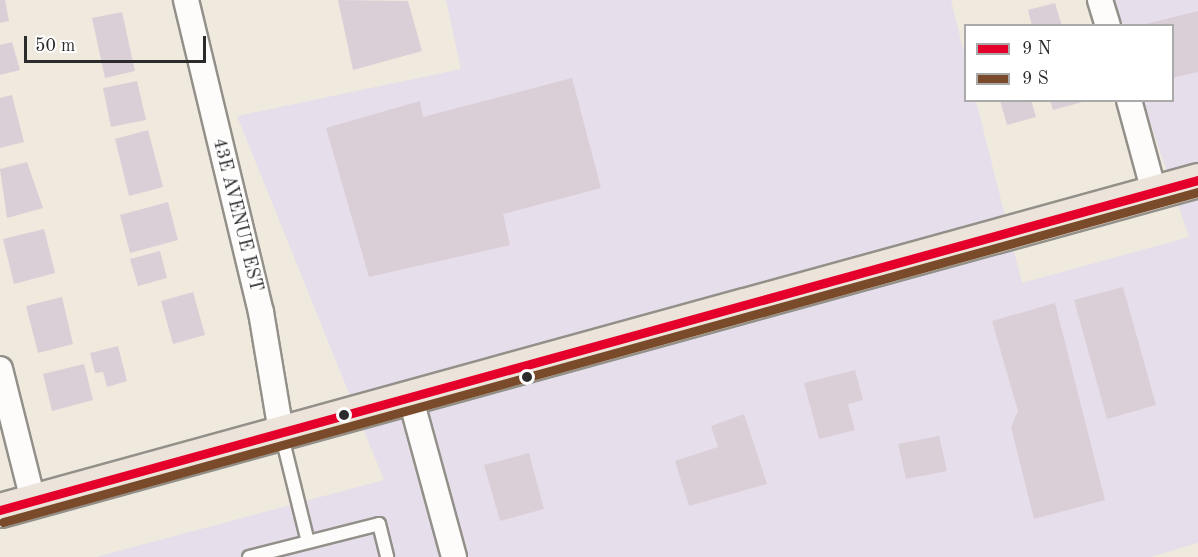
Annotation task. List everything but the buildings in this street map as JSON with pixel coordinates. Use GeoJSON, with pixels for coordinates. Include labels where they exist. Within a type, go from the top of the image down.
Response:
{"type":"FeatureCollection","features":[{"type":"Feature","properties":{"kind":"main road"},"geometry":{"type":"LineString","coordinates":[[0,510],[1198,180]]}},
{"type":"Feature","properties":{"kind":"street","name":"43E AVENUE EST"},"geometry":{"type":"LineString","coordinates":[[186,0],[261,312],[281,432]]}},
{"type":"Feature","properties":{"kind":"street"},"geometry":{"type":"LineString","coordinates":[[1100,0],[1107,24]]}},
{"type":"Feature","properties":{"kind":"street"},"geometry":{"type":"LineString","coordinates":[[1130,102],[1154,192]]}},
{"type":"Feature","properties":{"kind":"street"},"geometry":{"type":"LineString","coordinates":[[0,369],[33,500]]}},
{"type":"Feature","properties":{"kind":"street"},"geometry":{"type":"LineString","coordinates":[[410,396],[454,557]]}},
{"type":"Feature","properties":{"kind":"lane"},"geometry":{"type":"LineString","coordinates":[[281,432],[308,542]]}},
{"type":"Feature","properties":{"kind":"lane"},"geometry":{"type":"LineString","coordinates":[[249,557],[379,524],[387,557]]}},
{"type":"Feature","properties":{"kind":"shaded area"},"geometry":{"type":"Polygon","coordinates":[[[446,0],[951,0],[964,53],[964,102],[976,102],[1022,283],[1189,237],[1143,102],[1174,102],[1174,24],[1120,24],[1112,0],[1198,0],[1198,543],[1150,557],[96,557],[384,480],[237,116],[461,69],[446,0]]]}},
{"type":"Feature","properties":{"kind":"transit line"},"geometry":{"type":"LineString","coordinates":[[0,510],[1198,180]]}},
{"type":"Feature","properties":{"kind":"transit line"},"geometry":{"type":"LineString","coordinates":[[3,522],[1198,192]]}}]}
